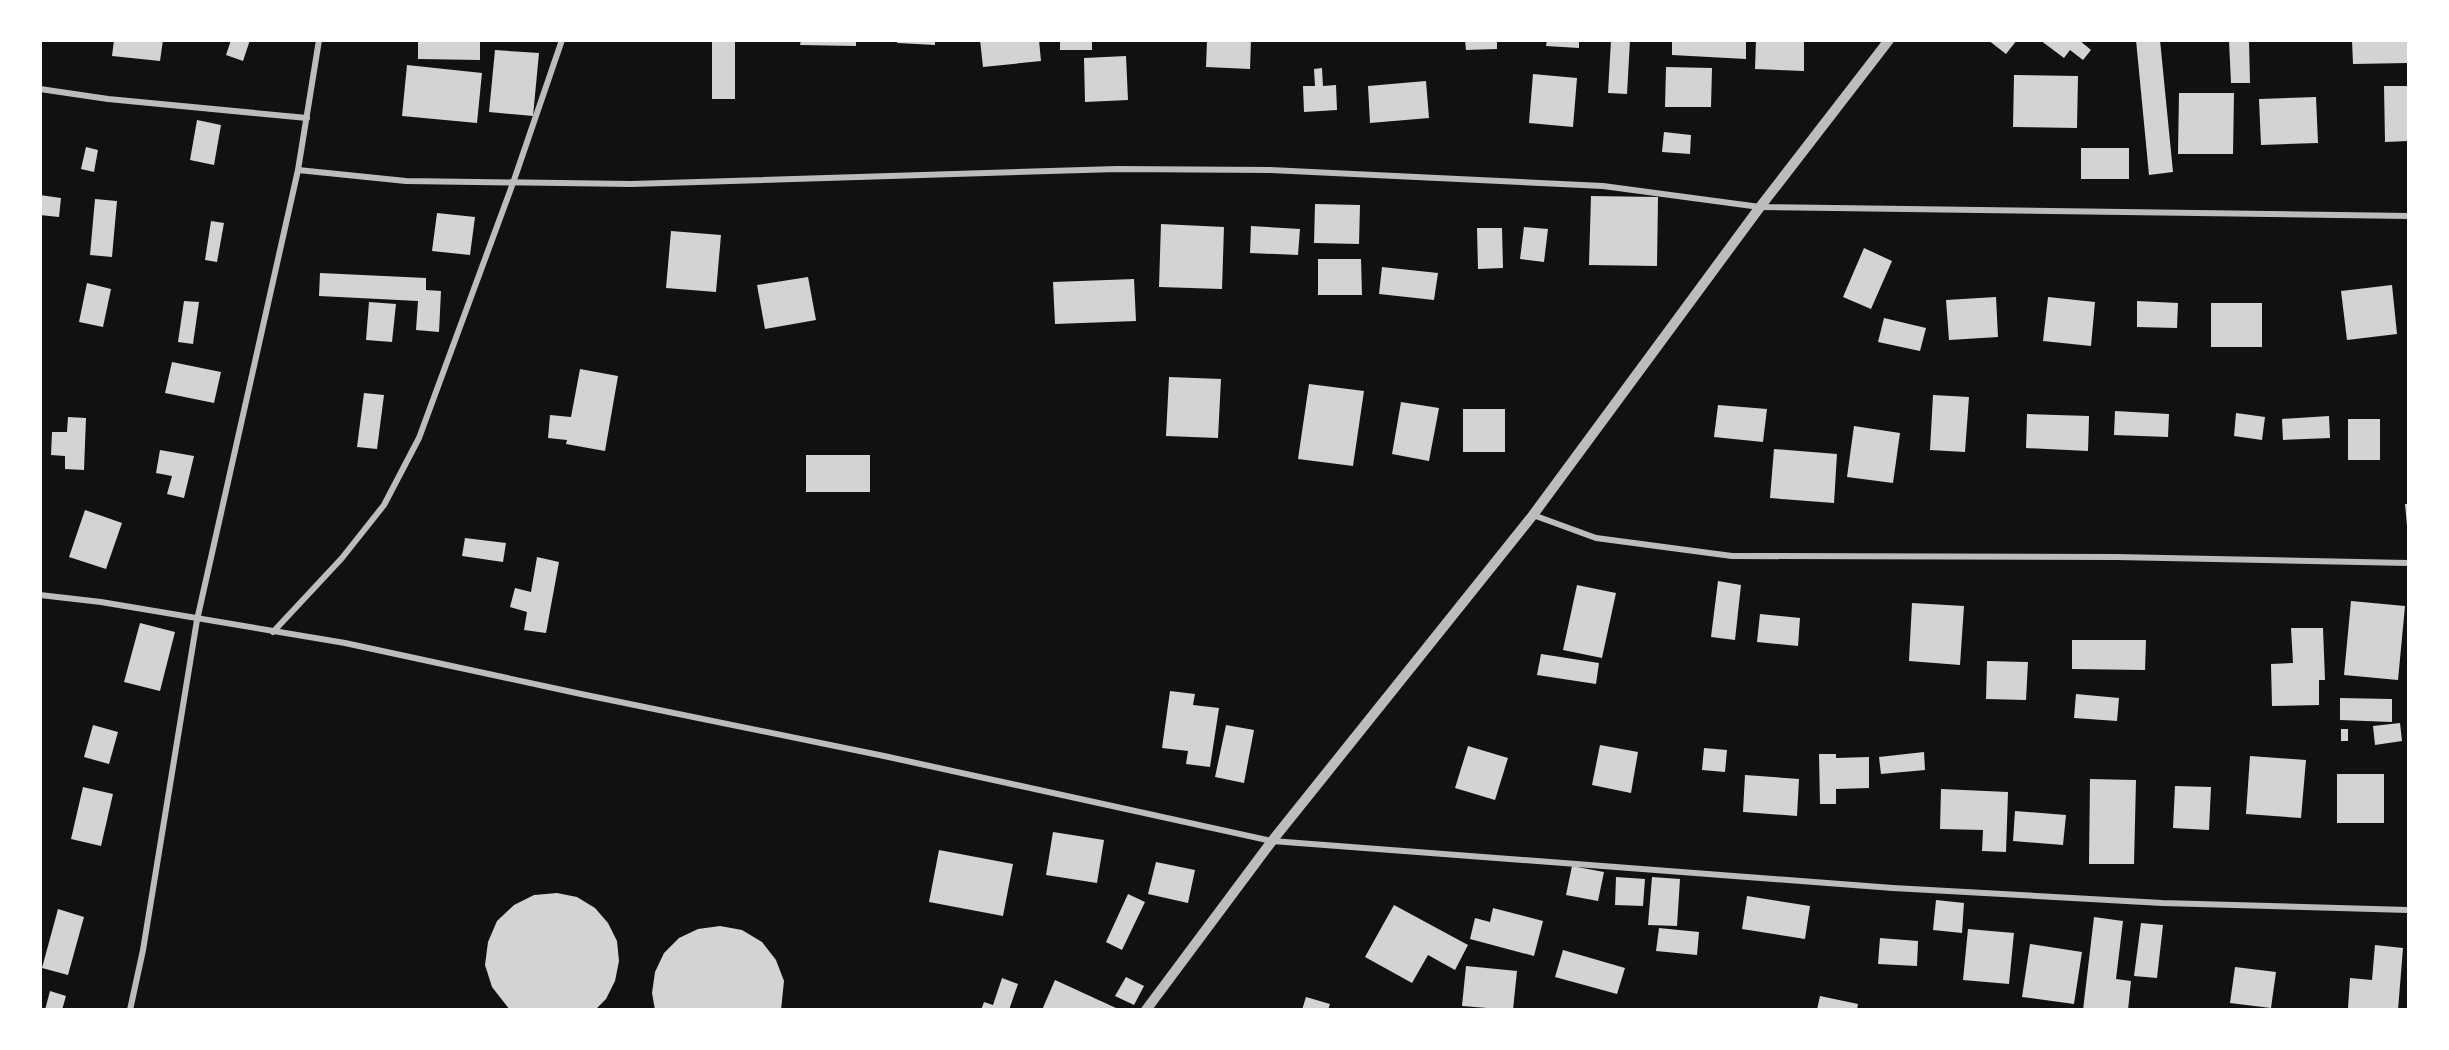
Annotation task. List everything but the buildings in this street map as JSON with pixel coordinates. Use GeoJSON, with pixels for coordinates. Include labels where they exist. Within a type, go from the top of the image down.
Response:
{"type":"FeatureCollection","features":[{"type":"Feature","properties":{"kind":"street"},"geometry":{"type":"LineString","coordinates":[[130,1010],[143,950],[197,620],[298,170],[319,40]]}},
{"type":"Feature","properties":{"kind":"street"},"geometry":{"type":"LineString","coordinates":[[273,632],[342,558],[384,505],[419,438],[513,183],[562,40]]}},
{"type":"Feature","properties":{"kind":"street"},"geometry":{"type":"LineString","coordinates":[[1146,1010],[1272,841],[1533,515],[1760,207],[1889,40]]}},
{"type":"Feature","properties":{"kind":"street"},"geometry":{"type":"LineString","coordinates":[[40,89],[108,99],[307,118]]}},
{"type":"Feature","properties":{"kind":"street"},"geometry":{"type":"LineString","coordinates":[[298,170],[406,180],[631,184],[1118,169],[1270,170],[1603,186],[1760,207],[2409,216]]}},
{"type":"Feature","properties":{"kind":"street"},"geometry":{"type":"LineString","coordinates":[[1533,515],[1596,538],[1732,556],[2104,556],[2409,563]]}},
{"type":"Feature","properties":{"kind":"street"},"geometry":{"type":"LineString","coordinates":[[40,595],[101,602],[197,620],[345,643],[884,756],[1272,841],[1904,889],[2162,903],[2409,910]]}}]}
